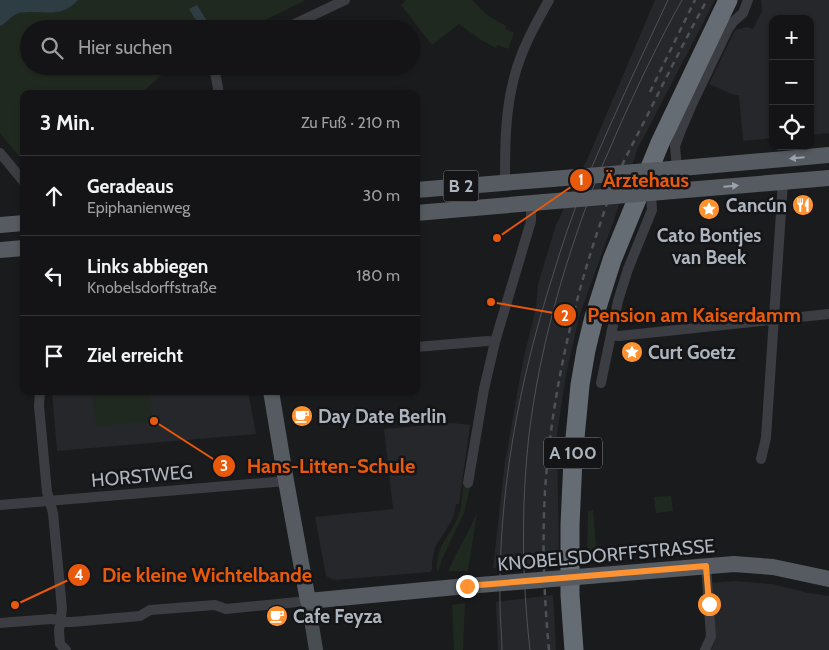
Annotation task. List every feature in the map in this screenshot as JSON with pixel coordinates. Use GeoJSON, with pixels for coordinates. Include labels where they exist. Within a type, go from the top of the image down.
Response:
{"type":"FeatureCollection","features":[{"type":"Feature","properties":{"kind":"highway","name":"A 100"},"geometry":{"type":"LineString","coordinates":[[567,650],[563,603],[562,517],[568,415],[574,371],[584,325],[617,222],[677,82],[719,0]]}},
{"type":"Feature","properties":{"kind":"highway","name":"A 100"},"geometry":{"type":"LineString","coordinates":[[574,650],[570,595],[570,535],[574,450],[580,385],[586,350],[601,292],[612,260],[660,143],[728,0]]}},
{"type":"Feature","properties":{"kind":"highway"},"geometry":{"type":"LineString","coordinates":[[586,650],[580,576],[589,407],[603,329],[612,260]]}},
{"type":"Feature","properties":{"kind":"main road","name":"B 2"},"geometry":{"type":"LineString","coordinates":[[420,190],[829,155]]}},
{"type":"Feature","properties":{"kind":"main road","name":"B 2"},"geometry":{"type":"LineString","coordinates":[[420,213],[829,178]]}},
{"type":"Feature","properties":{"kind":"main road"},"geometry":{"type":"LineString","coordinates":[[0,225],[20,223]]}},
{"type":"Feature","properties":{"kind":"main road"},"geometry":{"type":"LineString","coordinates":[[0,250],[20,248]]}},
{"type":"Feature","properties":{"kind":"main road"},"geometry":{"type":"LineString","coordinates":[[272,395],[308,601]]}},
{"type":"Feature","properties":{"kind":"main road","name":"KNOBELSDORFFSTRASSE"},"geometry":{"type":"LineString","coordinates":[[308,601],[734,564],[784,569],[829,579]]}},
{"type":"Feature","properties":{"kind":"street"},"geometry":{"type":"LineString","coordinates":[[303,20],[345,0]]}},
{"type":"Feature","properties":{"kind":"street"},"geometry":{"type":"LineString","coordinates":[[505,182],[505,138],[514,78],[526,46],[549,0]]}},
{"type":"Feature","properties":{"kind":"street"},"geometry":{"type":"LineString","coordinates":[[677,168],[675,146],[693,102],[728,29],[743,13],[748,0]]}},
{"type":"Feature","properties":{"kind":"street"},"geometry":{"type":"LineString","coordinates":[[216,75],[218,90]]}},
{"type":"Feature","properties":{"kind":"street"},"geometry":{"type":"LineString","coordinates":[[0,153],[20,177]]}},
{"type":"Feature","properties":{"kind":"street"},"geometry":{"type":"LineString","coordinates":[[761,459],[766,438],[784,182]]}},
{"type":"Feature","properties":{"kind":"street"},"geometry":{"type":"LineString","coordinates":[[601,383],[618,301],[628,269],[652,210],[650,193]]}},
{"type":"Feature","properties":{"kind":"street"},"geometry":{"type":"LineString","coordinates":[[468,483],[494,342],[537,203]]}},
{"type":"Feature","properties":{"kind":"street"},"geometry":{"type":"LineString","coordinates":[[611,335],[829,314]]}},
{"type":"Feature","properties":{"kind":"street"},"geometry":{"type":"LineString","coordinates":[[420,347],[494,342]]}},
{"type":"Feature","properties":{"kind":"street"},"geometry":{"type":"LineString","coordinates":[[40,395],[39,406],[47,492],[53,516],[62,609],[59,631],[60,644],[66,650]]}},
{"type":"Feature","properties":{"kind":"street","name":"HORSTWEG"},"geometry":{"type":"LineString","coordinates":[[0,505],[286,481]]}},
{"type":"Feature","properties":{"kind":"street"},"geometry":{"type":"LineString","coordinates":[[705,650],[711,636],[706,566]]}},
{"type":"Feature","properties":{"kind":"street"},"geometry":{"type":"LineString","coordinates":[[308,601],[316,650]]}},
{"type":"Feature","properties":{"kind":"street","name":"KNOBELSDORFFSTRASSE"},"geometry":{"type":"LineString","coordinates":[[0,623],[52,619],[72,622],[140,616],[150,610],[215,605],[226,609],[308,601]]}},
{"type":"Feature","properties":{"kind":"shaded area"},"geometry":{"type":"Polygon","coordinates":[[[0,0],[78,0],[64,10],[57,12],[19,13],[0,26],[0,0]]]}},
{"type":"Feature","properties":{"kind":"shaded area"},"geometry":{"type":"Polygon","coordinates":[[[655,0],[715,0],[638,148],[579,317],[566,375],[557,434],[559,562],[493,568],[505,462],[523,361],[536,308],[538,284],[556,225],[590,153],[655,0]]]}},
{"type":"Feature","properties":{"kind":"shaded area"},"geometry":{"type":"Polygon","coordinates":[[[761,0],[829,0],[829,133],[814,135],[814,15],[769,15],[769,138],[743,141],[739,95],[734,95],[709,84],[735,30],[747,27],[753,29],[762,11],[761,0]]]}},
{"type":"Feature","properties":{"kind":"shaded area"},"geometry":{"type":"Polygon","coordinates":[[[197,5],[206,20],[196,20],[189,9],[197,5]]]}},
{"type":"Feature","properties":{"kind":"shaded area"},"geometry":{"type":"Polygon","coordinates":[[[52,395],[249,395],[256,434],[57,451],[52,395]]]}},
{"type":"Feature","properties":{"kind":"shaded area"},"geometry":{"type":"Polygon","coordinates":[[[452,423],[470,425],[459,504],[456,504],[451,522],[435,547],[432,570],[430,572],[334,580],[326,576],[315,517],[393,509],[384,429],[452,423]]]}},
{"type":"Feature","properties":{"kind":"shaded area"},"geometry":{"type":"Polygon","coordinates":[[[734,581],[773,584],[829,596],[829,650],[711,650],[716,639],[711,583],[734,581]]]}},
{"type":"Feature","properties":{"kind":"shaded area"},"geometry":{"type":"Polygon","coordinates":[[[553,595],[556,650],[498,650],[496,602],[553,595]]]}},
{"type":"Feature","properties":{"kind":"green space"},"geometry":{"type":"Polygon","coordinates":[[[0,0],[306,0],[265,20],[20,20],[20,75],[162,75],[145,90],[20,90],[20,158],[0,133],[0,0]]]}},
{"type":"Feature","properties":{"kind":"green space"},"geometry":{"type":"Polygon","coordinates":[[[406,0],[472,0],[487,15],[506,26],[505,29],[514,33],[508,49],[498,45],[496,48],[459,24],[432,45],[420,30],[420,20],[413,20],[401,5],[406,0]]]}},
{"type":"Feature","properties":{"kind":"green space"},"geometry":{"type":"Polygon","coordinates":[[[149,395],[152,421],[96,426],[93,396],[149,395]]]}},
{"type":"Feature","properties":{"kind":"green space"},"geometry":{"type":"Polygon","coordinates":[[[463,487],[470,488],[464,513],[437,571],[438,555],[460,511],[463,487]]]}},
{"type":"Feature","properties":{"kind":"green space"},"geometry":{"type":"Polygon","coordinates":[[[671,496],[673,511],[656,513],[654,497],[671,496]]]}},
{"type":"Feature","properties":{"kind":"green space"},"geometry":{"type":"Polygon","coordinates":[[[593,510],[597,557],[587,558],[588,511],[593,510]]]}},
{"type":"Feature","properties":{"kind":"green space"},"geometry":{"type":"Polygon","coordinates":[[[477,513],[468,571],[448,571],[467,534],[477,513]]]}},
{"type":"Feature","properties":{"kind":"green space"},"geometry":{"type":"Polygon","coordinates":[[[465,603],[463,650],[454,650],[452,605],[465,603]]]}},
{"type":"Feature","properties":{"kind":"tram line"},"geometry":{"type":"LineString","coordinates":[[502,650],[500,563],[503,521],[513,438],[530,356],[567,230],[614,116],[668,0]]}},
{"type":"Feature","properties":{"kind":"tram line"},"geometry":{"type":"LineString","coordinates":[[530,650],[524,570],[526,462],[533,404],[545,342],[571,251],[595,184],[640,82],[682,0]]}},
{"type":"Feature","properties":{"kind":"railway"},"geometry":{"type":"LineString","coordinates":[[650,92],[695,0]]}},
{"type":"Feature","properties":{"kind":"railway"},"geometry":{"type":"LineString","coordinates":[[549,650],[544,570],[545,491],[557,394],[577,299],[613,186],[707,0]]}},
{"type":"Feature","properties":{"kind":"railway"},"geometry":{"type":"LineString","coordinates":[[550,186],[656,176]]}},
{"type":"Feature","properties":{"kind":"railway"},"geometry":{"type":"LineString","coordinates":[[607,188],[653,185]]}},
{"type":"Feature","properties":{"kind":"place","name":"Cancún"},"geometry":{"type":"Point","coordinates":[803,205]}},
{"type":"Feature","properties":{"kind":"place","name":"Cato Bontjes van Beek"},"geometry":{"type":"Point","coordinates":[709,209]}},
{"type":"Feature","properties":{"kind":"place","name":"Ärztehaus"},"geometry":{"type":"Point","coordinates":[497,238]}},
{"type":"Feature","properties":{"kind":"place","name":"Pension am Kaiserdamm"},"geometry":{"type":"Point","coordinates":[491,302]}},
{"type":"Feature","properties":{"kind":"place","name":"Curt Goetz"},"geometry":{"type":"Point","coordinates":[632,352]}},
{"type":"Feature","properties":{"kind":"place","name":"Day Date Berlin"},"geometry":{"type":"Point","coordinates":[302,416]}},
{"type":"Feature","properties":{"kind":"place","name":"Hans-Litten-Schule"},"geometry":{"type":"Point","coordinates":[154,421]}},
{"type":"Feature","properties":{"kind":"place","name":"Die kleine Wichtelbande"},"geometry":{"type":"Point","coordinates":[15,605]}},
{"type":"Feature","properties":{"kind":"place","name":"Cafe Feyza"},"geometry":{"type":"Point","coordinates":[277,616]}},
{"type":"Feature","properties":{"kind":"route"},"geometry":{"type":"LineString","coordinates":[[467,586],[706,566],[709,604]]}}]}
